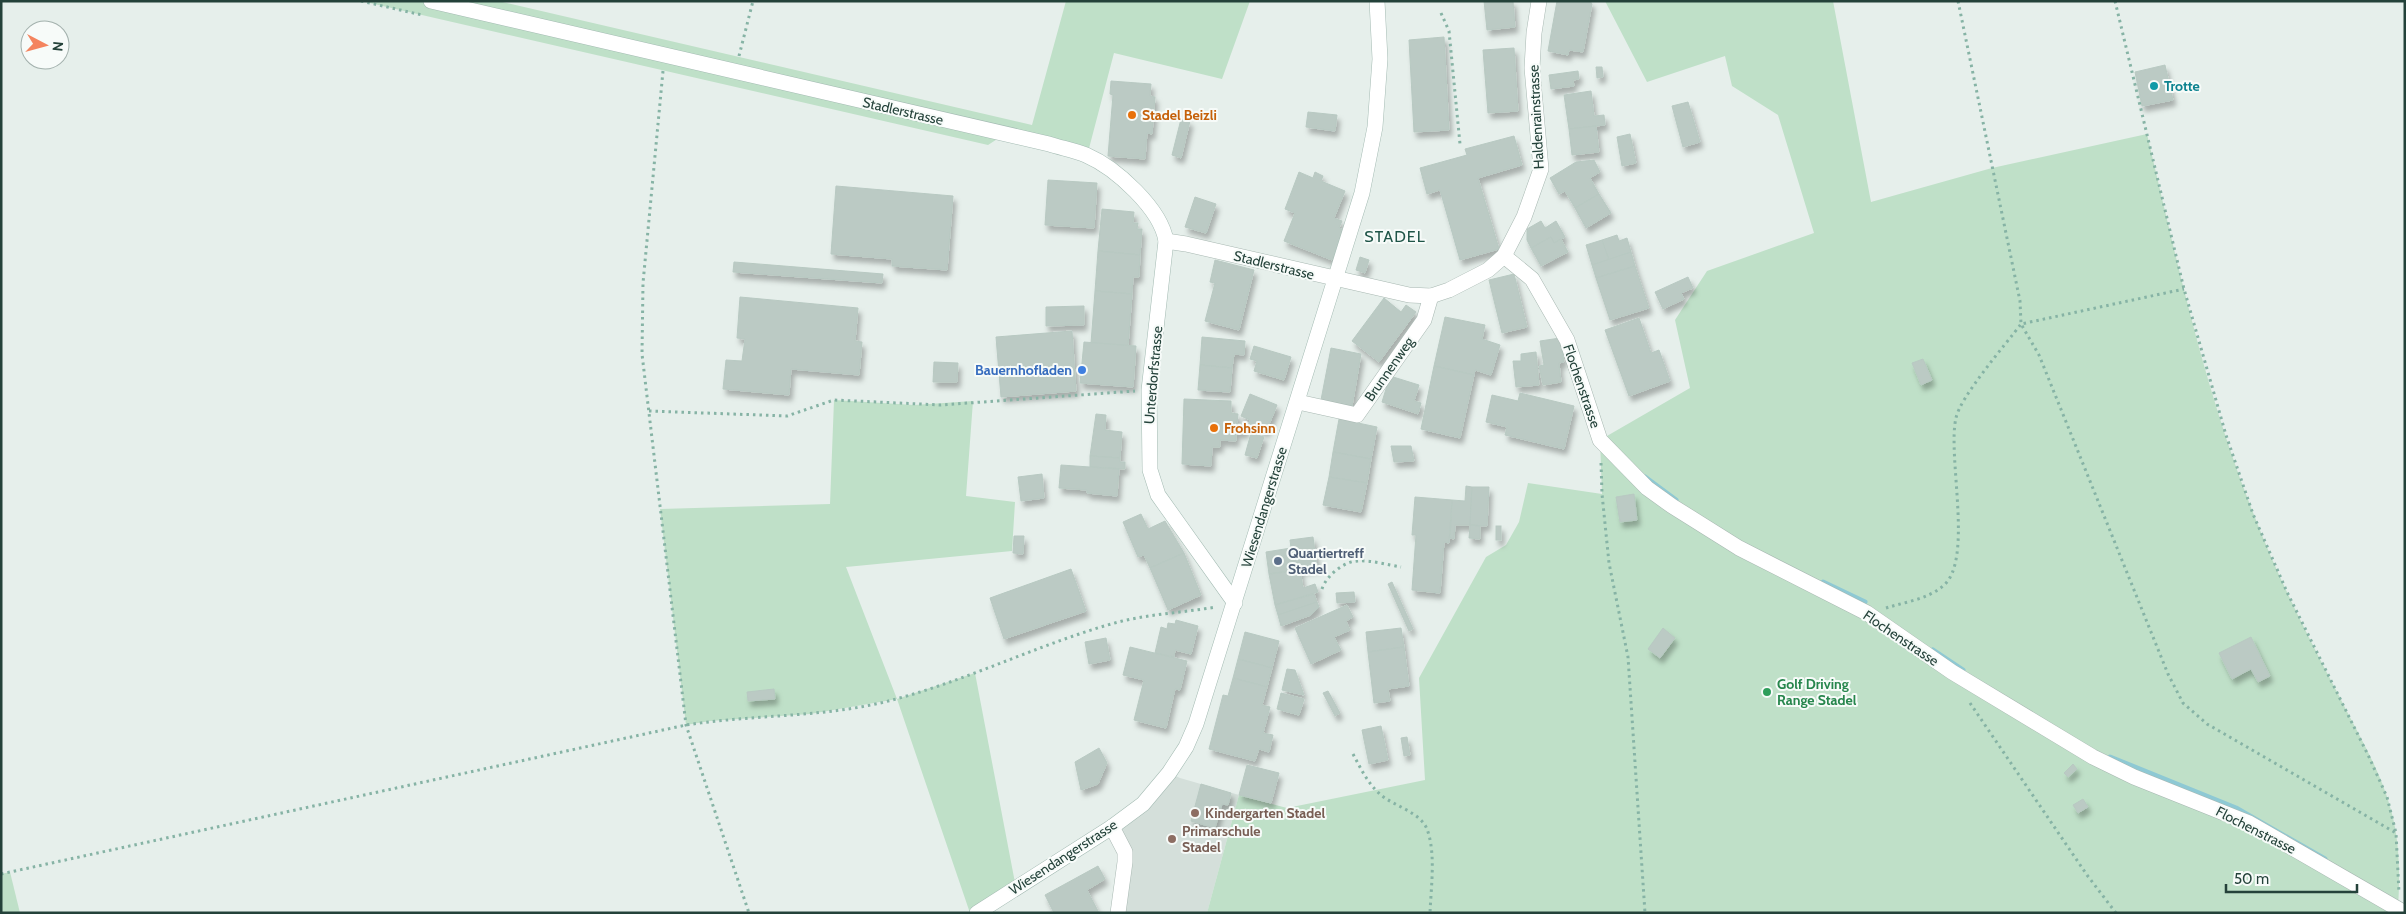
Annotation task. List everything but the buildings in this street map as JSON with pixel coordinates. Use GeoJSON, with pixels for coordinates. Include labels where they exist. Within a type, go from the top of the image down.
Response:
{"type":"FeatureCollection","features":[{"type":"Feature","properties":{"kind":"street","name":"Stadlerstrasse"},"geometry":{"type":"LineString","coordinates":[[431,1],[1049,144],[1087,156],[1123,178],[1161,225],[1166,241],[1186,244],[1336,280]]}},
{"type":"Feature","properties":{"kind":"street","name":"Wiesendangerstrasse"},"geometry":{"type":"LineString","coordinates":[[977,913],[1112,827],[1142,804],[1156,789],[1186,747],[1196,724],[1235,603],[1362,193],[1375,127],[1380,59],[1377,1]]}},
{"type":"Feature","properties":{"kind":"street","name":"Haldenrainstrasse"},"geometry":{"type":"LineString","coordinates":[[1336,280],[1409,295],[1431,296],[1449,290],[1488,270],[1504,256],[1524,217],[1541,169],[1532,68],[1534,33],[1539,1]]}},
{"type":"Feature","properties":{"kind":"street","name":"Unterdorfstrasse"},"geometry":{"type":"LineString","coordinates":[[1166,241],[1149,390],[1150,470],[1158,494],[1235,603]]}},
{"type":"Feature","properties":{"kind":"street","name":"Flochenstrasse"},"geometry":{"type":"LineString","coordinates":[[1504,256],[1532,279],[1567,340],[1600,440],[1647,488],[1708,530],[1739,548],[1867,613],[1952,672],[2093,758],[2134,777],[2248,823],[2401,910]]}},
{"type":"Feature","properties":{"kind":"street","name":"Brunnenweg"},"geometry":{"type":"LineString","coordinates":[[1298,402],[1357,415],[1424,320],[1431,296]]}},
{"type":"Feature","properties":{"kind":"street"},"geometry":{"type":"LineString","coordinates":[[1112,827],[1124,852],[1125,862],[1118,913]]}},
{"type":"Feature","properties":{"kind":"path"},"geometry":{"type":"LineString","coordinates":[[736,72],[753,1]]}},
{"type":"Feature","properties":{"kind":"path"},"geometry":{"type":"LineString","coordinates":[[1958,1],[2020,301],[2021,324],[2039,354],[2168,674],[2183,703],[2207,724],[2396,833]]}},
{"type":"Feature","properties":{"kind":"path"},"geometry":{"type":"LineString","coordinates":[[2115,1],[2184,289],[2214,398],[2253,514],[2303,627],[2381,783],[2391,809],[2396,833],[2401,910]]}},
{"type":"Feature","properties":{"kind":"path"},"geometry":{"type":"LineString","coordinates":[[1442,12],[1449,31],[1460,144]]}},
{"type":"Feature","properties":{"kind":"path"},"geometry":{"type":"LineString","coordinates":[[666,56],[660,92],[643,283],[642,354],[686,725],[749,913]]}},
{"type":"Feature","properties":{"kind":"path"},"geometry":{"type":"LineString","coordinates":[[1867,613],[1928,596],[1945,585],[1955,565],[1958,533],[1953,442],[1956,416],[1970,392],[2021,324],[2184,289]]}},
{"type":"Feature","properties":{"kind":"path"},"geometry":{"type":"LineString","coordinates":[[649,411],[787,416],[834,400],[941,404],[1149,390]]}},
{"type":"Feature","properties":{"kind":"path"},"geometry":{"type":"LineString","coordinates":[[1600,440],[1602,494],[1609,563],[1628,657],[1645,913]]}},
{"type":"Feature","properties":{"kind":"path"},"geometry":{"type":"LineString","coordinates":[[1322,589],[1325,582],[1334,572],[1357,560],[1401,567]]}},
{"type":"Feature","properties":{"kind":"path"},"geometry":{"type":"LineString","coordinates":[[1,874],[686,725],[710,721],[810,714],[866,706],[897,699],[975,673],[1112,623],[1235,603]]}},
{"type":"Feature","properties":{"kind":"path"},"geometry":{"type":"LineString","coordinates":[[1966,697],[2087,875],[2116,913]]}},
{"type":"Feature","properties":{"kind":"path"},"geometry":{"type":"LineString","coordinates":[[1353,754],[1370,784],[1382,796],[1421,820],[1426,828],[1431,851],[1430,913]]}},
{"type":"Feature","properties":{"kind":"shaded area","name":"Primarschule Stadel"},"geometry":{"type":"Polygon","coordinates":[[[1169,773],[1239,795],[1207,913],[1118,913],[1125,862],[1112,827],[1169,773]]]}},
{"type":"Feature","properties":{"kind":"green space"},"geometry":{"type":"Polygon","coordinates":[[[361,1],[498,1],[1032,125],[1066,1],[1250,1],[1222,79],[1114,53],[1087,156],[1005,134],[988,145],[361,1]]]}},
{"type":"Feature","properties":{"kind":"green space"},"geometry":{"type":"Polygon","coordinates":[[[1605,1],[1833,1],[1871,202],[1992,168],[2147,134],[2193,326],[2221,422],[2272,560],[2366,749],[2386,794],[2394,822],[2398,847],[2398,908],[2405,913],[1207,913],[1239,795],[1287,808],[1425,780],[1419,678],[1486,557],[1506,545],[1519,522],[1528,483],[1602,494],[1600,440],[1690,388],[1675,320],[1707,271],[1814,233],[1778,115],[1732,86],[1725,56],[1647,82],[1605,1]]]}},
{"type":"Feature","properties":{"kind":"green space"},"geometry":{"type":"Polygon","coordinates":[[[834,400],[914,405],[973,401],[966,496],[1015,502],[1012,551],[846,567],[897,699],[810,714],[710,721],[686,725],[660,509],[830,504],[834,400]]]}},
{"type":"Feature","properties":{"kind":"green space"},"geometry":{"type":"Polygon","coordinates":[[[975,673],[1016,888],[970,913],[897,699],[975,673]]]}},
{"type":"Feature","properties":{"kind":"green space"},"geometry":{"type":"Polygon","coordinates":[[[10,872],[20,913],[1,913],[1,874],[10,872]]]}},
{"type":"Feature","properties":{"kind":"waterway"},"geometry":{"type":"LineString","coordinates":[[1645,477],[1676,500]]}},
{"type":"Feature","properties":{"kind":"waterway"},"geometry":{"type":"LineString","coordinates":[[1823,582],[1865,602]]}},
{"type":"Feature","properties":{"kind":"waterway"},"geometry":{"type":"LineString","coordinates":[[1933,650],[1963,670]]}},
{"type":"Feature","properties":{"kind":"waterway"},"geometry":{"type":"LineString","coordinates":[[2110,757],[2236,808],[2325,859]]}},
{"type":"Feature","properties":{"kind":"place","name":"Trotte"},"geometry":{"type":"Point","coordinates":[2154,86]}},
{"type":"Feature","properties":{"kind":"place","name":"Stadel Beizli"},"geometry":{"type":"Point","coordinates":[1132,115]}},
{"type":"Feature","properties":{"kind":"place","name":"Bauernhofladen"},"geometry":{"type":"Point","coordinates":[1082,370]}},
{"type":"Feature","properties":{"kind":"place","name":"Frohsinn"},"geometry":{"type":"Point","coordinates":[1214,428]}},
{"type":"Feature","properties":{"kind":"place","name":"Quartiertreff Stadel"},"geometry":{"type":"Point","coordinates":[1278,561]}},
{"type":"Feature","properties":{"kind":"place","name":"Golf Driving Range Stadel"},"geometry":{"type":"Point","coordinates":[1767,692]}},
{"type":"Feature","properties":{"kind":"place","name":"Kindergarten Stadel"},"geometry":{"type":"Point","coordinates":[1195,813]}},
{"type":"Feature","properties":{"kind":"place","name":"Primarschule Stadel"},"geometry":{"type":"Point","coordinates":[1172,839]}},
{"type":"Feature","properties":{"kind":"district","name":"STADEL"},"geometry":{"type":"Point","coordinates":[1395,236]}}]}
